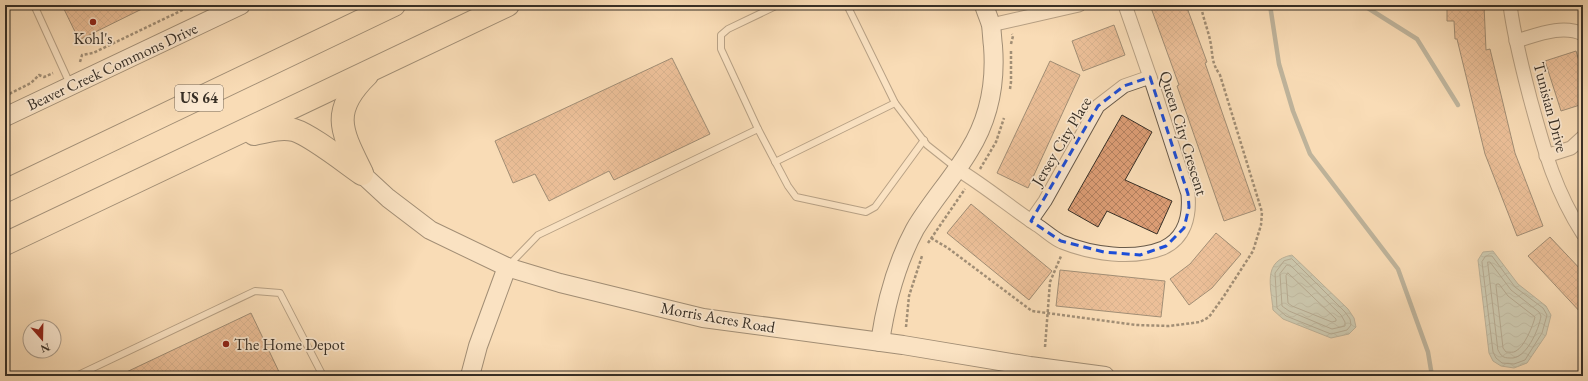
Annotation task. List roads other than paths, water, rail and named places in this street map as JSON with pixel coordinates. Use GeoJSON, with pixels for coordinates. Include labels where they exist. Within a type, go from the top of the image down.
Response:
{"type":"FeatureCollection","features":[{"type":"Feature","properties":{"kind":"highway","name":"US 64"},"geometry":{"type":"LineString","coordinates":[[5,191],[394,5]]}},
{"type":"Feature","properties":{"kind":"highway"},"geometry":{"type":"LineString","coordinates":[[5,244],[508,5]]}},
{"type":"Feature","properties":{"kind":"highway"},"geometry":{"type":"LineString","coordinates":[[362,174],[346,141],[342,119],[351,94],[372,70]]}},
{"type":"Feature","properties":{"kind":"highway"},"geometry":{"type":"LineString","coordinates":[[220,142],[269,130],[295,130],[311,139],[362,174]]}},
{"type":"Feature","properties":{"kind":"street","name":"Beaver Creek Commons Drive"},"geometry":{"type":"LineString","coordinates":[[5,117],[241,5]]}},
{"type":"Feature","properties":{"kind":"street"},"geometry":{"type":"LineString","coordinates":[[880,342],[888,300],[898,263],[916,228],[957,169],[978,134],[988,111],[993,85],[993,73],[991,25],[984,5]]}},
{"type":"Feature","properties":{"kind":"street"},"geometry":{"type":"LineString","coordinates":[[991,25],[1079,5]]}},
{"type":"Feature","properties":{"kind":"street","name":"Queen City Crescent"},"geometry":{"type":"LineString","coordinates":[[957,169],[1061,242],[1081,248],[1125,256],[1153,252],[1166,246],[1177,238],[1188,220],[1188,194],[1125,5]]}},
{"type":"Feature","properties":{"kind":"street","name":"Tunisian Drive"},"geometry":{"type":"LineString","coordinates":[[1510,5],[1516,41],[1546,156],[1571,216],[1583,234]]}},
{"type":"Feature","properties":{"kind":"street"},"geometry":{"type":"LineString","coordinates":[[1516,41],[1561,30],[1570,30],[1583,34]]}},
{"type":"Feature","properties":{"kind":"street","name":"Jersey City Place"},"geometry":{"type":"LineString","coordinates":[[1031,221],[1046,201],[1098,106],[1124,86],[1150,77]]}},
{"type":"Feature","properties":{"kind":"street"},"geometry":{"type":"LineString","coordinates":[[1546,156],[1571,148],[1583,137]]}},
{"type":"Feature","properties":{"kind":"street","name":"Morris Acres Road"},"geometry":{"type":"LineString","coordinates":[[362,174],[388,198],[430,230],[506,267],[560,283],[703,318],[880,342],[1030,371],[1105,376]]}},
{"type":"Feature","properties":{"kind":"street"},"geometry":{"type":"LineString","coordinates":[[470,376],[478,346],[506,267]]}},
{"type":"Feature","properties":{"kind":"lane"},"geometry":{"type":"LineString","coordinates":[[34,5],[71,86]]}},
{"type":"Feature","properties":{"kind":"lane"},"geometry":{"type":"LineString","coordinates":[[778,5],[728,28],[721,36],[721,49],[758,129],[788,186],[796,197],[866,212],[875,207],[924,140]]}},
{"type":"Feature","properties":{"kind":"lane"},"geometry":{"type":"LineString","coordinates":[[847,5],[895,103],[927,145],[957,169]]}},
{"type":"Feature","properties":{"kind":"lane"},"geometry":{"type":"LineString","coordinates":[[775,162],[895,103]]}},
{"type":"Feature","properties":{"kind":"lane"},"geometry":{"type":"LineString","coordinates":[[506,267],[538,235],[758,129]]}},
{"type":"Feature","properties":{"kind":"lane"},"geometry":{"type":"LineString","coordinates":[[76,376],[255,290],[280,293],[323,376]]}},
{"type":"Feature","properties":{"kind":"water"},"geometry":{"type":"Polygon","coordinates":[[[1493,251],[1518,284],[1546,306],[1551,315],[1546,335],[1527,363],[1514,368],[1501,366],[1493,361],[1489,353],[1478,260],[1483,252],[1493,251]]]}},
{"type":"Feature","properties":{"kind":"water"},"geometry":{"type":"Polygon","coordinates":[[[1292,255],[1348,309],[1354,318],[1356,327],[1349,334],[1331,338],[1283,319],[1273,310],[1270,284],[1272,269],[1282,258],[1292,255]]]}},
{"type":"Feature","properties":{"kind":"waterway"},"geometry":{"type":"LineString","coordinates":[[1270,5],[1279,64],[1293,111],[1310,154],[1398,269],[1428,352],[1432,376]]}},
{"type":"Feature","properties":{"kind":"waterway"},"geometry":{"type":"LineString","coordinates":[[1363,5],[1417,39],[1458,105]]}},
{"type":"Feature","properties":{"kind":"place","name":"Kohl's"},"geometry":{"type":"Point","coordinates":[93,22]}},
{"type":"Feature","properties":{"kind":"place","name":"The Home Depot"},"geometry":{"type":"Point","coordinates":[226,344]}}]}
